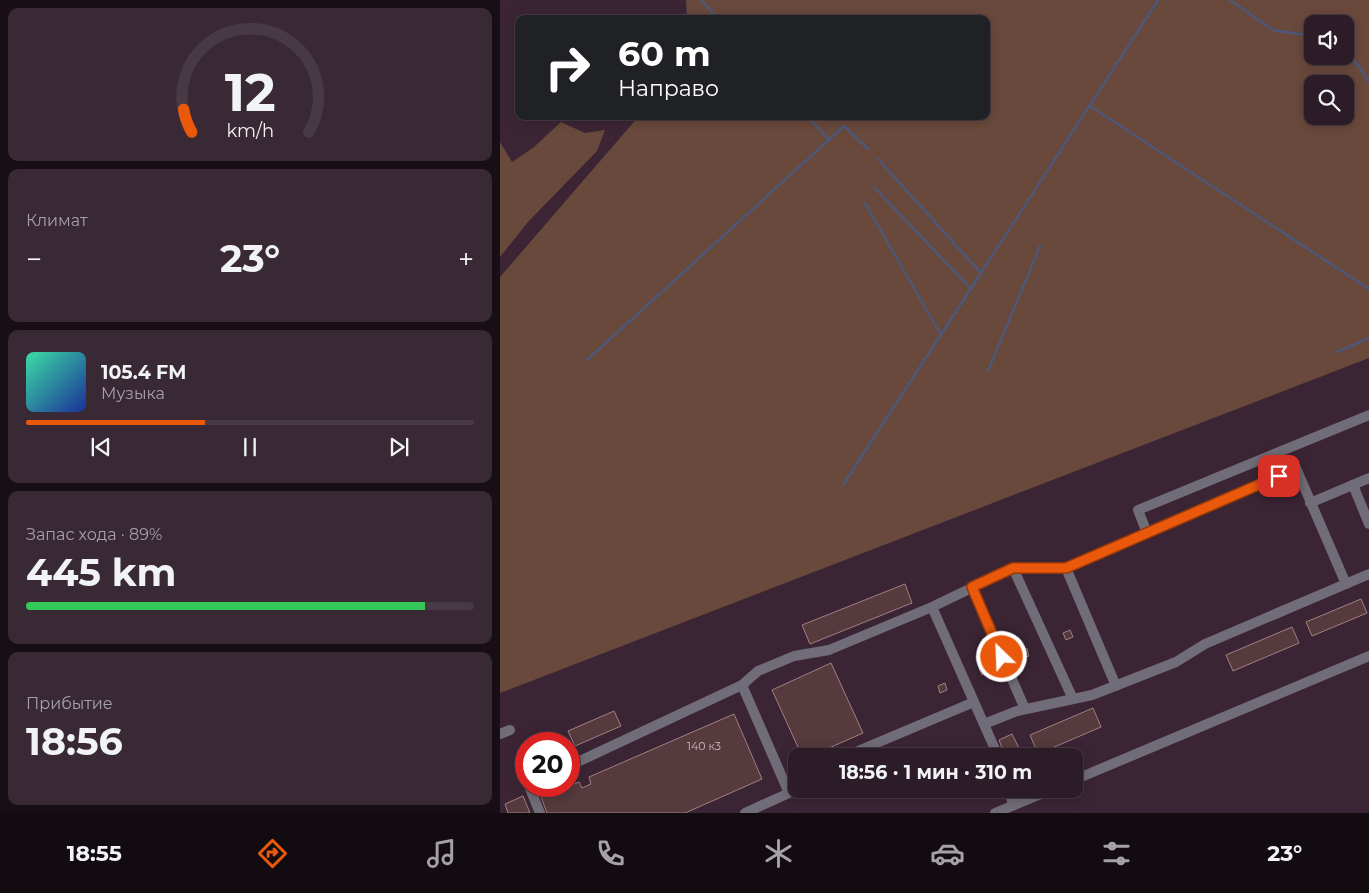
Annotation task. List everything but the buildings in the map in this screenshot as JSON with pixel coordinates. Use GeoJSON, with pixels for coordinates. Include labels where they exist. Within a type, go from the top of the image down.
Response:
{"type":"FeatureCollection","features":[{"type":"Feature","properties":{"kind":"lane"},"geometry":{"type":"LineString","coordinates":[[1148,533],[1138,510],[1369,415]]}},
{"type":"Feature","properties":{"kind":"lane"},"geometry":{"type":"LineString","coordinates":[[580,761],[742,685],[758,671],[794,656],[829,650],[932,607],[1013,568],[1066,568],[1296,468],[1346,584]]}},
{"type":"Feature","properties":{"kind":"lane"},"geometry":{"type":"LineString","coordinates":[[1310,502],[1369,478]]}},
{"type":"Feature","properties":{"kind":"lane"},"geometry":{"type":"LineString","coordinates":[[1353,485],[1369,524]]}},
{"type":"Feature","properties":{"kind":"lane"},"geometry":{"type":"LineString","coordinates":[[1013,568],[1073,699]]}},
{"type":"Feature","properties":{"kind":"lane"},"geometry":{"type":"LineString","coordinates":[[1066,568],[1116,686]]}},
{"type":"Feature","properties":{"kind":"lane"},"geometry":{"type":"LineString","coordinates":[[984,724],[1026,709],[1073,699],[1116,686],[1176,662],[1206,644],[1369,574]]}},
{"type":"Feature","properties":{"kind":"lane"},"geometry":{"type":"LineString","coordinates":[[972,587],[1026,709]]}},
{"type":"Feature","properties":{"kind":"lane"},"geometry":{"type":"LineString","coordinates":[[932,607],[994,748]]}},
{"type":"Feature","properties":{"kind":"lane"},"geometry":{"type":"LineString","coordinates":[[1083,776],[1369,656]]}},
{"type":"Feature","properties":{"kind":"lane"},"geometry":{"type":"LineString","coordinates":[[742,685],[789,793],[745,813]]}},
{"type":"Feature","properties":{"kind":"lane"},"geometry":{"type":"LineString","coordinates":[[865,748],[974,702]]}},
{"type":"Feature","properties":{"kind":"lane"},"geometry":{"type":"LineString","coordinates":[[533,797],[540,813]]}},
{"type":"Feature","properties":{"kind":"lane"},"geometry":{"type":"LineString","coordinates":[[1011,798],[1013,805]]}},
{"type":"Feature","properties":{"kind":"lane"},"geometry":{"type":"LineString","coordinates":[[995,813],[1030,798]]}},
{"type":"Feature","properties":{"kind":"shaded area"},"geometry":{"type":"Polygon","coordinates":[[[686,0],[1369,0],[1369,358],[500,693],[500,277],[636,120],[990,120],[990,15],[687,15],[686,0]]]}},
{"type":"Feature","properties":{"kind":"shaded area"},"geometry":{"type":"Polygon","coordinates":[[[561,122],[585,133],[605,130],[597,151],[528,222],[500,257],[500,142],[512,162],[534,147],[561,122]]]}},
{"type":"Feature","properties":{"kind":"waterway"},"geometry":{"type":"LineString","coordinates":[[701,0],[714,15]]}},
{"type":"Feature","properties":{"kind":"waterway"},"geometry":{"type":"LineString","coordinates":[[878,159],[981,273],[1158,0]]}},
{"type":"Feature","properties":{"kind":"waterway"},"geometry":{"type":"LineString","coordinates":[[1230,0],[1273,30],[1304,35]]}},
{"type":"Feature","properties":{"kind":"waterway"},"geometry":{"type":"LineString","coordinates":[[1354,60],[1369,81]]}},
{"type":"Feature","properties":{"kind":"waterway"},"geometry":{"type":"LineString","coordinates":[[1090,106],[1369,289]]}},
{"type":"Feature","properties":{"kind":"waterway"},"geometry":{"type":"LineString","coordinates":[[811,120],[829,140]]}},
{"type":"Feature","properties":{"kind":"waterway"},"geometry":{"type":"LineString","coordinates":[[587,360],[844,126],[868,149]]}},
{"type":"Feature","properties":{"kind":"waterway"},"geometry":{"type":"LineString","coordinates":[[874,187],[971,289]]}},
{"type":"Feature","properties":{"kind":"waterway"},"geometry":{"type":"LineString","coordinates":[[865,203],[941,335]]}},
{"type":"Feature","properties":{"kind":"waterway"},"geometry":{"type":"LineString","coordinates":[[988,371],[1040,246]]}},
{"type":"Feature","properties":{"kind":"waterway"},"geometry":{"type":"LineString","coordinates":[[843,485],[981,273]]}},
{"type":"Feature","properties":{"kind":"waterway"},"geometry":{"type":"LineString","coordinates":[[1337,352],[1369,338]]}},
{"type":"Feature","properties":{"kind":"route"},"geometry":{"type":"LineString","coordinates":[[1002,657],[972,587],[1013,568],[1066,568],[1279,476]]}}]}
